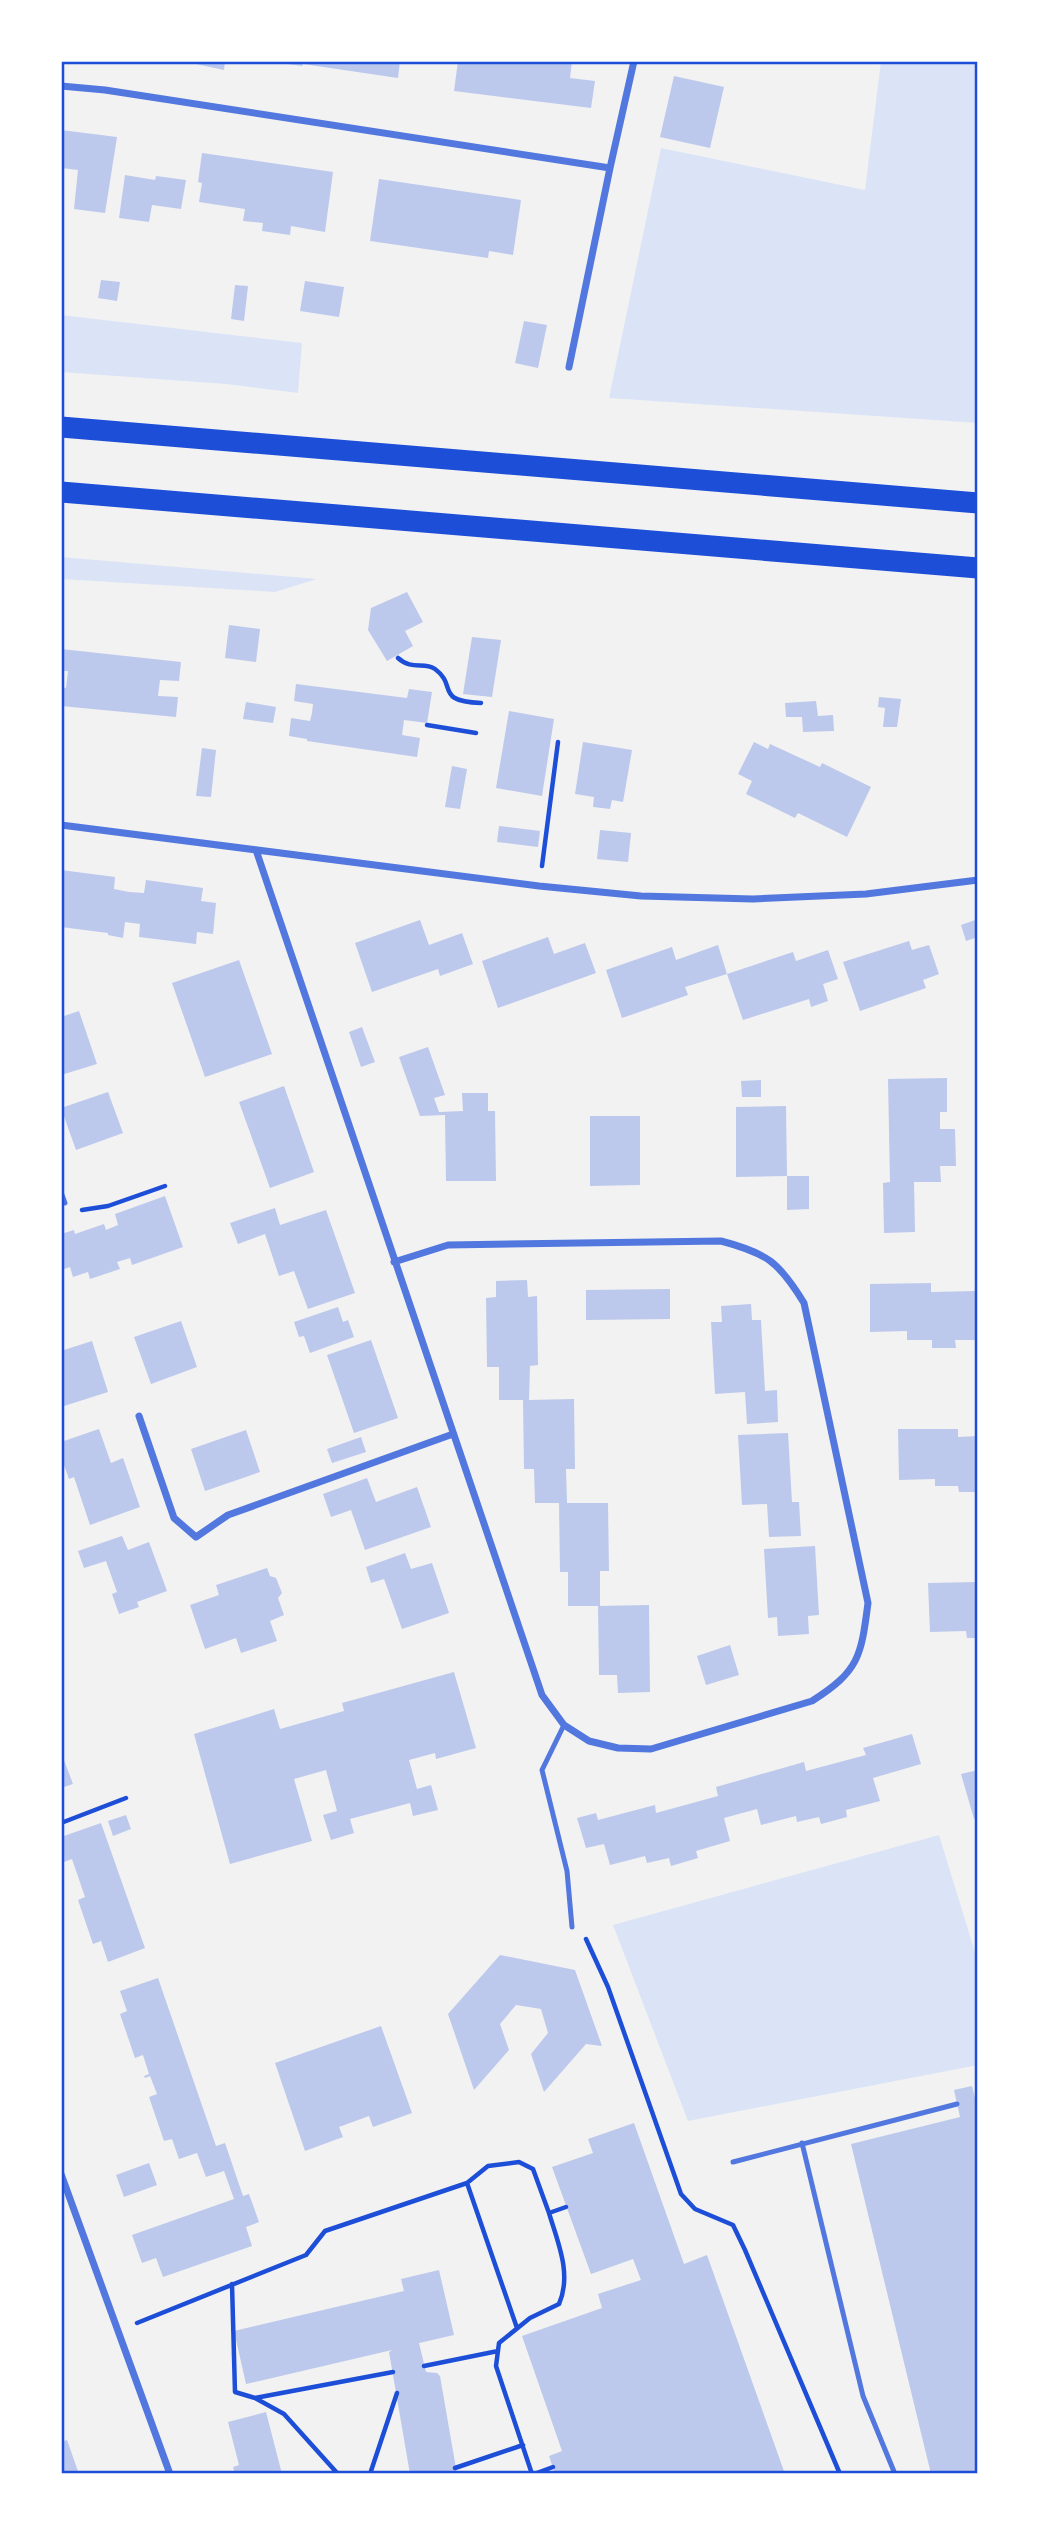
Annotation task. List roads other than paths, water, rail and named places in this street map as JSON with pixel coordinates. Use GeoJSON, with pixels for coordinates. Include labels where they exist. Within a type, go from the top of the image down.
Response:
{"type":"FeatureCollection","features":[{"type":"Feature","properties":{"kind":"highway"},"geometry":{"type":"LineString","coordinates":[[61,427],[978,503]]}},
{"type":"Feature","properties":{"kind":"highway"},"geometry":{"type":"LineString","coordinates":[[61,492],[978,568]]}},
{"type":"Feature","properties":{"kind":"street"},"geometry":{"type":"LineString","coordinates":[[569,367],[634,61]]}},
{"type":"Feature","properties":{"kind":"street"},"geometry":{"type":"LineString","coordinates":[[61,86],[105,90],[610,168]]}},
{"type":"Feature","properties":{"kind":"street"},"geometry":{"type":"LineString","coordinates":[[61,825],[539,887],[641,896],[753,899],[866,894],[978,880]]}},
{"type":"Feature","properties":{"kind":"street"},"geometry":{"type":"LineString","coordinates":[[256,850],[394,1262],[542,1695],[564,1725],[589,1741],[618,1748],[651,1749],[812,1701],[834,1687],[853,1667],[863,1639],[868,1603],[804,1303],[789,1278],[771,1259],[721,1241],[447,1245],[394,1262]]}},
{"type":"Feature","properties":{"kind":"street"},"geometry":{"type":"LineString","coordinates":[[139,1416],[174,1518],[196,1537],[228,1515],[453,1434]]}},
{"type":"Feature","properties":{"kind":"street"},"geometry":{"type":"LineString","coordinates":[[61,2174],[170,2474]]}},
{"type":"Feature","properties":{"kind":"lane"},"geometry":{"type":"LineString","coordinates":[[61,1192],[65,1203]]}},
{"type":"Feature","properties":{"kind":"lane"},"geometry":{"type":"LineString","coordinates":[[564,1725],[542,1770],[567,1871],[572,1927]]}},
{"type":"Feature","properties":{"kind":"lane"},"geometry":{"type":"LineString","coordinates":[[733,2162],[957,2104]]}},
{"type":"Feature","properties":{"kind":"lane"},"geometry":{"type":"LineString","coordinates":[[803,2143],[863,2396],[894,2474]]}}]}
